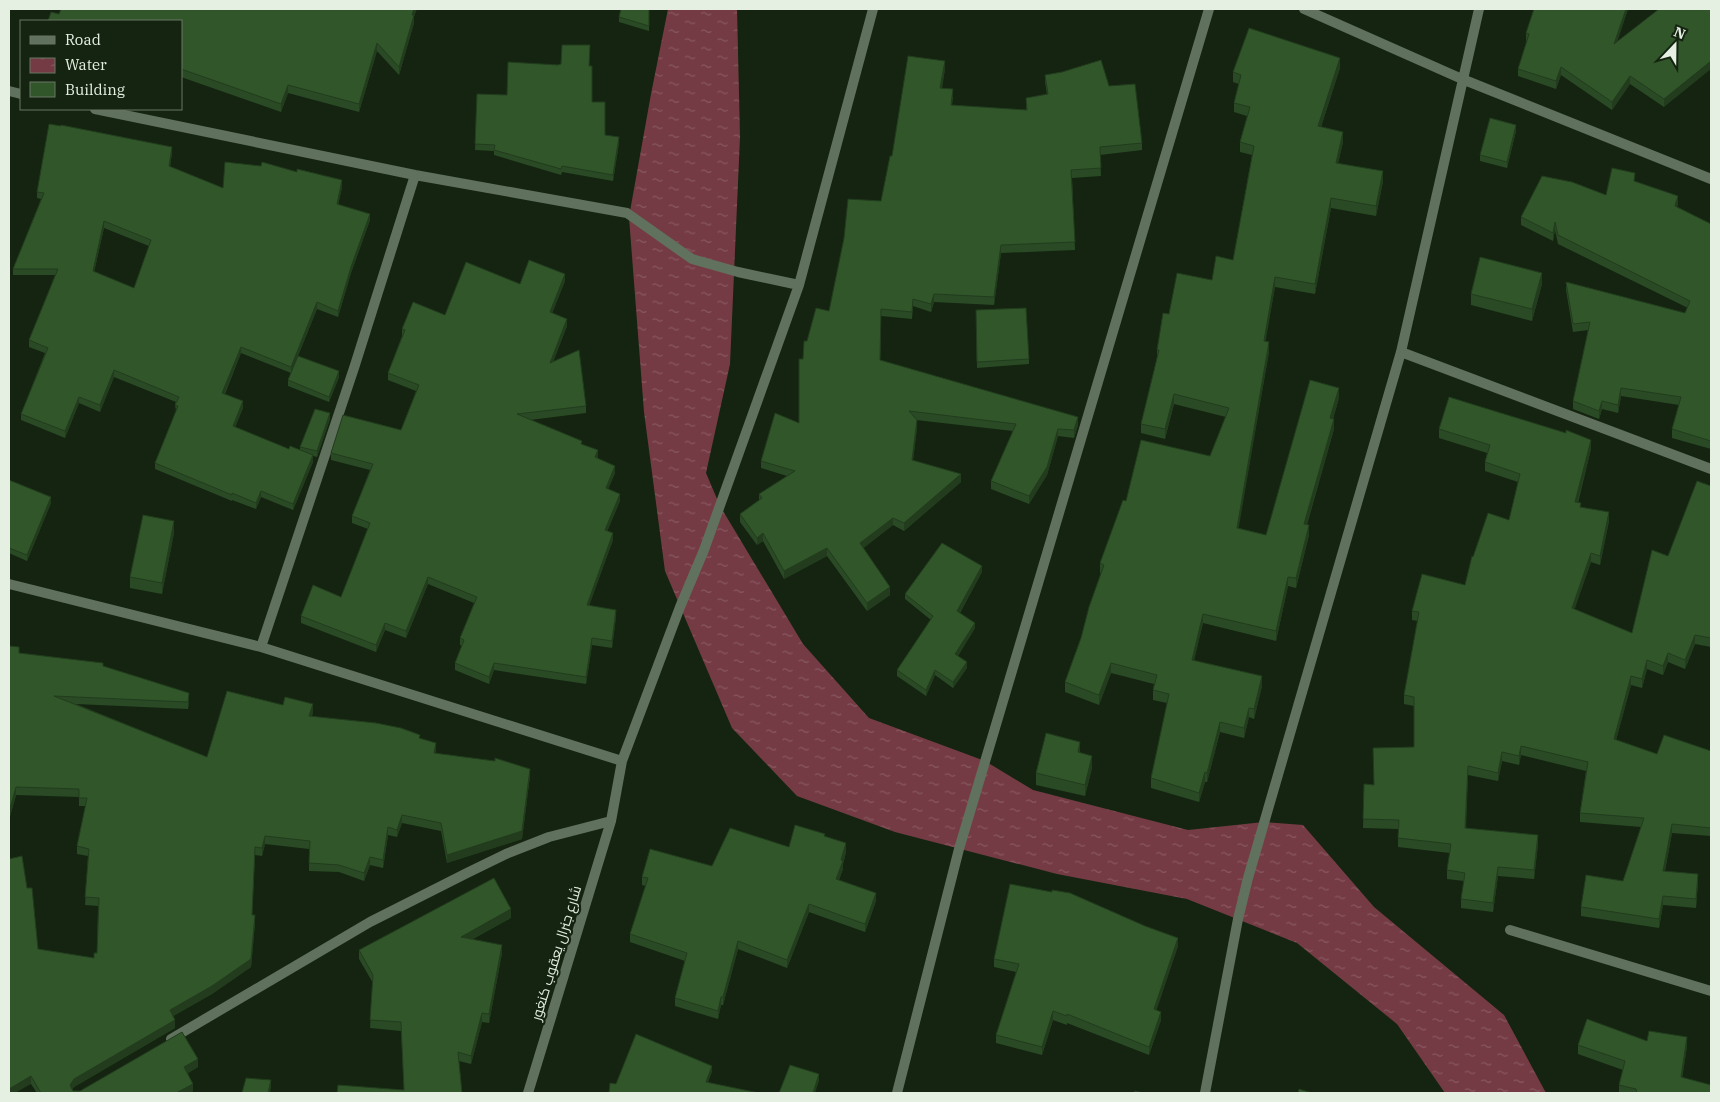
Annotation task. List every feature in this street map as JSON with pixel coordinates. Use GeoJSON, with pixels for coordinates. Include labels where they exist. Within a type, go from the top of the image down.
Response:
{"type":"FeatureCollection","features":[{"type":"Feature","properties":{"kind":"street","name":"شارع جنرال يعقوب كنغور"},"geometry":{"type":"LineString","coordinates":[[528,1093],[611,821],[622,761],[680,607],[704,550],[799,285],[873,9]]}},
{"type":"Feature","properties":{"kind":"street"},"geometry":{"type":"LineString","coordinates":[[897,1093],[959,849],[1209,9]]}},
{"type":"Feature","properties":{"kind":"street"},"geometry":{"type":"LineString","coordinates":[[1304,9],[1462,79],[1711,179]]}},
{"type":"Feature","properties":{"kind":"street"},"geometry":{"type":"LineString","coordinates":[[1205,1093],[1238,920],[1248,878],[1402,352],[1479,9]]}},
{"type":"Feature","properties":{"kind":"street"},"geometry":{"type":"LineString","coordinates":[[100,110],[415,174],[627,213],[692,259],[738,272],[799,285]]}},
{"type":"Feature","properties":{"kind":"street"},"geometry":{"type":"LineString","coordinates":[[261,647],[356,365],[415,174]]}},
{"type":"Feature","properties":{"kind":"street"},"geometry":{"type":"LineString","coordinates":[[1402,352],[1711,469]]}},
{"type":"Feature","properties":{"kind":"street"},"geometry":{"type":"LineString","coordinates":[[9,584],[261,647],[622,761]]}},
{"type":"Feature","properties":{"kind":"street"},"geometry":{"type":"LineString","coordinates":[[161,1045],[370,922],[467,873],[506,854],[549,837],[611,821]]}},
{"type":"Feature","properties":{"kind":"street"},"geometry":{"type":"LineString","coordinates":[[1510,930],[1711,991]]}},
{"type":"Feature","properties":{"kind":"water"},"geometry":{"type":"Polygon","coordinates":[[[668,9],[737,9],[740,137],[730,364],[706,473],[720,506],[803,644],[869,718],[985,761],[1033,790],[1188,830],[1264,822],[1303,825],[1374,907],[1504,1015],[1546,1093],[1445,1093],[1397,1024],[1297,943],[1187,899],[1057,874],[895,832],[797,796],[732,728],[665,571],[644,412],[629,217],[668,9]]]}},
{"type":"Feature","properties":{"kind":"building"},"geometry":{"type":"Polygon","coordinates":[[[61,9],[414,9],[412,15],[414,15],[399,67],[377,43],[359,104],[288,85],[281,104],[182,69],[182,20],[48,20],[51,12],[59,14],[61,9]]]}},
{"type":"Feature","properties":{"kind":"building"},"geometry":{"type":"Polygon","coordinates":[[[621,9],[649,9],[649,26],[619,17],[621,9]]]}},
{"type":"Feature","properties":{"kind":"building"},"geometry":{"type":"Polygon","coordinates":[[[1534,9],[1626,9],[1614,44],[1659,9],[1711,9],[1711,61],[1664,99],[1630,76],[1612,102],[1561,67],[1556,81],[1518,69],[1529,34],[1526,33],[1534,9]]]}},
{"type":"Feature","properties":{"kind":"building"},"geometry":{"type":"Polygon","coordinates":[[[1249,28],[1340,58],[1318,126],[1343,132],[1336,163],[1383,171],[1376,206],[1331,198],[1315,284],[1275,277],[1264,341],[1269,342],[1237,528],[1266,535],[1310,380],[1339,388],[1330,418],[1334,419],[1304,524],[1309,525],[1296,578],[1288,577],[1276,631],[1203,614],[1192,660],[1262,676],[1254,709],[1249,708],[1244,728],[1220,722],[1207,773],[1205,772],[1199,793],[1151,778],[1169,694],[1153,690],[1157,675],[1111,663],[1099,695],[1065,682],[1104,565],[1100,563],[1123,500],[1126,501],[1141,440],[1210,456],[1229,408],[1174,394],[1165,429],[1141,424],[1159,350],[1157,350],[1163,313],[1169,314],[1177,273],[1212,280],[1216,256],[1233,260],[1254,146],[1240,142],[1250,107],[1234,103],[1241,75],[1233,72],[1249,28]]]}},
{"type":"Feature","properties":{"kind":"building"},"geometry":{"type":"Polygon","coordinates":[[[562,45],[590,45],[589,66],[592,66],[592,102],[605,102],[605,135],[619,137],[613,175],[562,166],[561,169],[494,150],[495,145],[475,144],[477,94],[507,95],[508,62],[561,64],[562,45]]]}},
{"type":"Feature","properties":{"kind":"building"},"geometry":{"type":"Polygon","coordinates":[[[908,56],[945,61],[940,88],[953,89],[951,105],[1027,110],[1026,98],[1048,94],[1045,75],[1062,72],[1101,60],[1109,86],[1135,84],[1142,143],[1100,147],[1101,168],[1071,170],[1075,242],[1001,245],[994,297],[934,294],[931,304],[913,299],[912,312],[881,309],[880,360],[1078,417],[1074,430],[1058,429],[1047,467],[1029,496],[991,481],[1016,424],[909,411],[917,420],[912,460],[961,474],[904,523],[893,518],[860,543],[890,587],[867,603],[827,548],[784,571],[763,533],[757,538],[740,514],[762,498],[759,494],[795,471],[761,461],[775,413],[799,423],[799,359],[803,359],[804,341],[807,341],[816,308],[829,311],[844,238],[848,199],[881,201],[890,156],[892,156],[908,56]]]}},
{"type":"Feature","properties":{"kind":"building"},"geometry":{"type":"Polygon","coordinates":[[[1490,118],[1516,125],[1507,162],[1480,155],[1490,118]]]}},
{"type":"Feature","properties":{"kind":"building"},"geometry":{"type":"Polygon","coordinates":[[[49,124],[172,147],[169,166],[223,188],[225,162],[261,166],[262,162],[297,172],[297,169],[342,180],[337,204],[370,214],[338,311],[317,302],[291,367],[241,347],[222,393],[243,401],[233,426],[289,449],[290,446],[313,455],[293,504],[261,491],[256,503],[155,463],[178,406],[175,405],[179,397],[114,370],[100,405],[79,397],[65,431],[21,414],[48,348],[29,340],[58,269],[13,269],[44,193],[37,192],[49,124]],[[104,221],[93,271],[134,288],[151,240],[104,221]]]}},
{"type":"Feature","properties":{"kind":"building"},"geometry":{"type":"Polygon","coordinates":[[[1612,168],[1635,173],[1634,181],[1678,196],[1675,206],[1711,224],[1711,441],[1672,429],[1681,397],[1621,388],[1618,405],[1602,401],[1599,411],[1573,401],[1590,322],[1573,324],[1566,282],[1685,313],[1690,301],[1558,235],[1555,222],[1553,233],[1521,217],[1542,176],[1572,182],[1606,195],[1612,168]]]}},
{"type":"Feature","properties":{"kind":"building"},"geometry":{"type":"Polygon","coordinates":[[[1480,257],[1542,273],[1532,309],[1471,294],[1480,257]]]}},
{"type":"Feature","properties":{"kind":"building"},"geometry":{"type":"Polygon","coordinates":[[[529,260],[565,274],[550,312],[567,319],[550,363],[579,350],[586,406],[517,414],[582,441],[581,444],[598,450],[595,457],[615,466],[606,488],[620,494],[605,530],[613,533],[587,605],[616,610],[612,641],[592,638],[586,677],[494,663],[489,677],[455,663],[464,640],[460,638],[477,597],[428,577],[406,631],[385,623],[376,645],[301,616],[313,585],[341,597],[370,523],[352,516],[373,464],[331,453],[343,415],[401,430],[419,385],[388,373],[405,330],[402,329],[413,302],[445,315],[466,262],[520,284],[529,260]]]}},
{"type":"Feature","properties":{"kind":"building"},"geometry":{"type":"Polygon","coordinates":[[[1026,308],[1029,359],[977,362],[976,310],[1026,308]]]}},
{"type":"Feature","properties":{"kind":"building"},"geometry":{"type":"Polygon","coordinates":[[[298,356],[339,371],[329,397],[288,380],[298,356]]]}},
{"type":"Feature","properties":{"kind":"building"},"geometry":{"type":"Polygon","coordinates":[[[1449,397],[1566,433],[1566,430],[1591,440],[1575,502],[1581,503],[1580,507],[1609,512],[1600,556],[1591,553],[1572,608],[1632,633],[1652,550],[1668,556],[1697,481],[1711,486],[1711,638],[1695,635],[1685,660],[1668,653],[1663,666],[1647,660],[1642,679],[1631,676],[1614,739],[1657,754],[1664,735],[1711,751],[1711,828],[1672,824],[1663,871],[1698,874],[1696,899],[1663,896],[1659,919],[1581,907],[1586,875],[1623,881],[1644,818],[1580,813],[1588,762],[1521,746],[1519,756],[1502,752],[1498,773],[1468,766],[1465,828],[1538,835],[1534,870],[1498,867],[1493,903],[1461,899],[1465,873],[1447,870],[1451,844],[1398,838],[1399,820],[1363,819],[1364,784],[1374,785],[1373,748],[1414,747],[1414,697],[1404,695],[1419,612],[1412,611],[1422,574],[1465,585],[1472,556],[1488,513],[1509,520],[1520,474],[1485,462],[1490,445],[1439,429],[1449,397]]]}},
{"type":"Feature","properties":{"kind":"building"},"geometry":{"type":"Polygon","coordinates":[[[315,409],[330,413],[317,451],[300,447],[315,409]]]}},
{"type":"Feature","properties":{"kind":"building"},"geometry":{"type":"Polygon","coordinates":[[[9,480],[51,497],[27,555],[9,548],[9,480]]]}},
{"type":"Feature","properties":{"kind":"building"},"geometry":{"type":"Polygon","coordinates":[[[143,515],[174,521],[162,583],[130,577],[143,515]]]}},
{"type":"Feature","properties":{"kind":"building"},"geometry":{"type":"Polygon","coordinates":[[[942,543],[982,566],[957,611],[975,623],[955,654],[967,662],[953,682],[935,670],[926,690],[897,670],[933,616],[905,594],[942,543]]]}},
{"type":"Feature","properties":{"kind":"building"},"geometry":{"type":"Polygon","coordinates":[[[9,646],[19,647],[19,653],[103,663],[103,666],[189,693],[188,702],[54,696],[207,757],[227,691],[283,705],[285,697],[313,704],[309,716],[376,723],[401,728],[420,735],[419,738],[436,743],[434,753],[495,761],[495,758],[530,769],[522,831],[447,855],[441,823],[402,815],[397,830],[388,827],[383,860],[370,857],[364,873],[339,865],[309,863],[310,841],[265,836],[262,848],[255,847],[252,915],[255,915],[251,959],[212,986],[170,1010],[175,1020],[74,1079],[70,1085],[73,1091],[80,1091],[182,1032],[198,1059],[184,1067],[193,1084],[176,1093],[41,1093],[31,1076],[9,1089],[9,859],[22,856],[27,888],[32,888],[38,949],[94,958],[94,953],[97,953],[99,898],[85,897],[89,849],[77,846],[87,798],[79,798],[79,789],[16,787],[9,812],[9,646]]]}},
{"type":"Feature","properties":{"kind":"building"},"geometry":{"type":"Polygon","coordinates":[[[1046,733],[1080,742],[1078,752],[1092,756],[1085,785],[1036,773],[1046,733]]]}},
{"type":"Feature","properties":{"kind":"building"},"geometry":{"type":"Polygon","coordinates":[[[795,825],[846,843],[841,860],[843,861],[836,879],[876,893],[865,924],[809,904],[787,960],[738,941],[718,1011],[675,998],[687,953],[630,934],[648,878],[642,877],[650,849],[712,866],[730,828],[789,847],[795,825]]]}},
{"type":"Feature","properties":{"kind":"building"},"geometry":{"type":"Polygon","coordinates":[[[494,878],[511,909],[461,937],[502,945],[489,1014],[482,1013],[471,1056],[458,1052],[462,1093],[337,1093],[338,1085],[404,1090],[401,1022],[370,1020],[373,975],[359,950],[494,878]]]}},
{"type":"Feature","properties":{"kind":"building"},"geometry":{"type":"Polygon","coordinates":[[[1010,884],[1052,892],[1052,890],[1070,893],[1145,926],[1178,938],[1154,1009],[1161,1012],[1149,1047],[1067,1014],[1067,1016],[1053,1011],[1042,1047],[996,1035],[1019,964],[994,959],[1010,884]]]}},
{"type":"Feature","properties":{"kind":"building"},"geometry":{"type":"Polygon","coordinates":[[[1587,1019],[1647,1041],[1649,1031],[1687,1037],[1681,1077],[1711,1085],[1711,1093],[1637,1093],[1636,1089],[1619,1085],[1625,1061],[1578,1045],[1587,1019]]]}},
{"type":"Feature","properties":{"kind":"building"},"geometry":{"type":"Polygon","coordinates":[[[636,1034],[712,1066],[706,1082],[759,1093],[609,1093],[610,1083],[616,1084],[636,1034]]]}},
{"type":"Feature","properties":{"kind":"building"},"geometry":{"type":"Polygon","coordinates":[[[790,1065],[819,1074],[813,1093],[779,1093],[790,1065]]]}},
{"type":"Feature","properties":{"kind":"building"},"geometry":{"type":"Polygon","coordinates":[[[246,1078],[271,1080],[268,1093],[242,1093],[246,1078]]]}},
{"type":"Feature","properties":{"kind":"building"},"geometry":{"type":"Polygon","coordinates":[[[1299,1089],[1312,1093],[1298,1093],[1299,1089]]]}}]}
